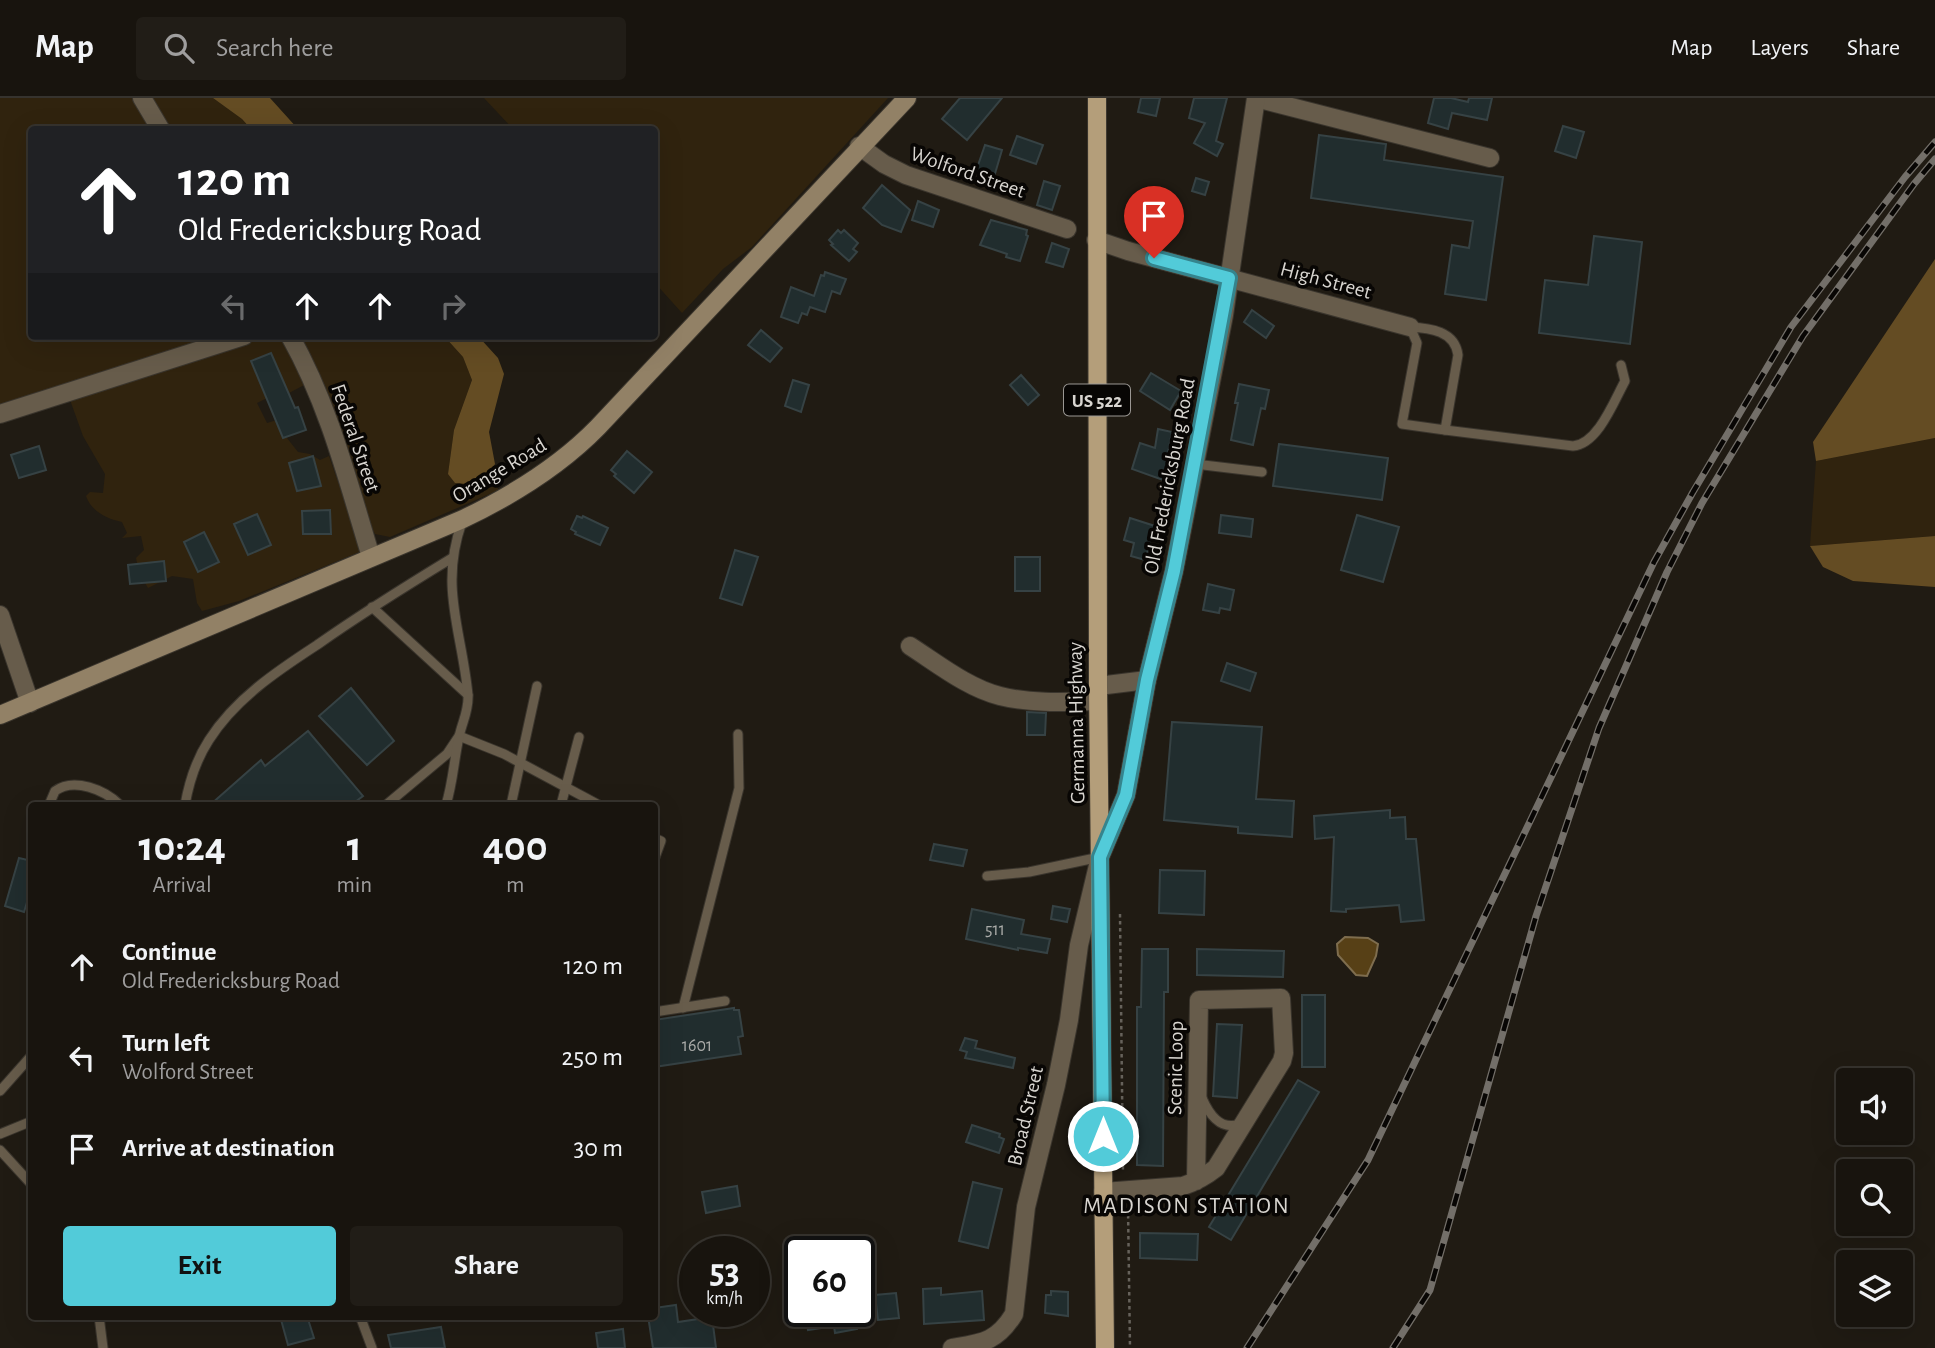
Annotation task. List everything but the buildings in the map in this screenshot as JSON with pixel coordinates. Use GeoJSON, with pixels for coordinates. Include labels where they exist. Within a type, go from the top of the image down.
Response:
{"type":"FeatureCollection","features":[{"type":"Feature","properties":{"kind":"main road","name":"Orange Road"},"geometry":{"type":"LineString","coordinates":[[0,715],[463,519],[533,481],[575,450],[907,98]]}},
{"type":"Feature","properties":{"kind":"main road","name":"Germanna Highway"},"geometry":{"type":"LineString","coordinates":[[1097,98],[1098,694],[1105,1348]]}},
{"type":"Feature","properties":{"kind":"street"},"geometry":{"type":"LineString","coordinates":[[142,98],[160,126]]}},
{"type":"Feature","properties":{"kind":"street"},"geometry":{"type":"LineString","coordinates":[[1256,98],[1490,158]]}},
{"type":"Feature","properties":{"kind":"street","name":"Old Fredericksburg Road"},"geometry":{"type":"LineString","coordinates":[[1100,857],[1126,795],[1147,680],[1174,571],[1229,278],[1256,98]]}},
{"type":"Feature","properties":{"kind":"street","name":"Wolford Street"},"geometry":{"type":"LineString","coordinates":[[859,146],[905,175],[1067,229]]}},
{"type":"Feature","properties":{"kind":"street"},"geometry":{"type":"LineString","coordinates":[[1096,240],[1229,278]]}},
{"type":"Feature","properties":{"kind":"street","name":"High Street"},"geometry":{"type":"LineString","coordinates":[[1229,278],[1410,327]]}},
{"type":"Feature","properties":{"kind":"street"},"geometry":{"type":"LineString","coordinates":[[0,414],[231,340]]}},
{"type":"Feature","properties":{"kind":"street","name":"Federal Street"},"geometry":{"type":"LineString","coordinates":[[292,340],[321,401],[371,557]]}},
{"type":"Feature","properties":{"kind":"street"},"geometry":{"type":"LineString","coordinates":[[0,615],[30,703]]}},
{"type":"Feature","properties":{"kind":"street"},"geometry":{"type":"LineString","coordinates":[[910,646],[963,680],[999,696],[1045,703],[1098,694],[1147,680]]}},
{"type":"Feature","properties":{"kind":"street","name":"Broad Street"},"geometry":{"type":"LineString","coordinates":[[952,1348],[983,1343],[995,1337],[1006,1328],[1014,1314],[1026,1207],[1056,1085],[1069,1020],[1077,954],[1100,857]]}},
{"type":"Feature","properties":{"kind":"street","name":"Scenic Loop"},"geometry":{"type":"LineString","coordinates":[[1104,1192],[1177,1188],[1196,1181],[1216,1168],[1283,1058],[1281,998],[1199,1000],[1196,1181]]}},
{"type":"Feature","properties":{"kind":"lane"},"geometry":{"type":"LineString","coordinates":[[1410,327],[1417,343],[1402,424],[1573,446],[1583,445],[1593,437],[1625,381],[1621,365]]}},
{"type":"Feature","properties":{"kind":"lane"},"geometry":{"type":"LineString","coordinates":[[1410,327],[1443,333],[1453,341],[1457,349],[1445,430]]}},
{"type":"Feature","properties":{"kind":"lane"},"geometry":{"type":"LineString","coordinates":[[1195,464],[1262,472]]}},
{"type":"Feature","properties":{"kind":"lane"},"geometry":{"type":"LineString","coordinates":[[447,802],[453,783],[467,695],[451,593],[452,558],[463,519]]}},
{"type":"Feature","properties":{"kind":"lane"},"geometry":{"type":"LineString","coordinates":[[186,802],[189,783],[199,757],[210,738],[233,710],[277,671],[372,607],[452,558]]}},
{"type":"Feature","properties":{"kind":"lane"},"geometry":{"type":"LineString","coordinates":[[372,607],[467,695]]}},
{"type":"Feature","properties":{"kind":"lane"},"geometry":{"type":"LineString","coordinates":[[512,802],[537,686]]}},
{"type":"Feature","properties":{"kind":"lane"},"geometry":{"type":"LineString","coordinates":[[683,1008],[739,788],[737,734]]}},
{"type":"Feature","properties":{"kind":"lane"},"geometry":{"type":"LineString","coordinates":[[459,736],[504,754],[594,802]]}},
{"type":"Feature","properties":{"kind":"lane"},"geometry":{"type":"LineString","coordinates":[[390,802],[446,754],[459,736]]}},
{"type":"Feature","properties":{"kind":"lane"},"geometry":{"type":"LineString","coordinates":[[562,802],[579,737]]}},
{"type":"Feature","properties":{"kind":"lane"},"geometry":{"type":"LineString","coordinates":[[50,802],[55,791],[69,784],[108,794],[117,802]]}},
{"type":"Feature","properties":{"kind":"lane"},"geometry":{"type":"LineString","coordinates":[[987,876],[1029,872],[1100,857]]}},
{"type":"Feature","properties":{"kind":"lane"},"geometry":{"type":"LineString","coordinates":[[658,1011],[725,1001]]}},
{"type":"Feature","properties":{"kind":"lane"},"geometry":{"type":"LineString","coordinates":[[0,1091],[28,1060]]}},
{"type":"Feature","properties":{"kind":"lane"},"geometry":{"type":"LineString","coordinates":[[1198,1090],[1210,1114],[1217,1121],[1229,1126],[1244,1123]]}},
{"type":"Feature","properties":{"kind":"lane"},"geometry":{"type":"LineString","coordinates":[[0,1134],[28,1123]]}},
{"type":"Feature","properties":{"kind":"lane"},"geometry":{"type":"LineString","coordinates":[[0,1150],[28,1181]]}},
{"type":"Feature","properties":{"kind":"lane"},"geometry":{"type":"LineString","coordinates":[[100,1320],[103,1348]]}},
{"type":"Feature","properties":{"kind":"lane"},"geometry":{"type":"LineString","coordinates":[[362,1320],[372,1348]]}},
{"type":"Feature","properties":{"kind":"path"},"geometry":{"type":"LineString","coordinates":[[1121,914],[1123,1176]]}},
{"type":"Feature","properties":{"kind":"path"},"geometry":{"type":"LineString","coordinates":[[1128,1208],[1130,1348]]}},
{"type":"Feature","properties":{"kind":"shaded area"},"geometry":{"type":"Polygon","coordinates":[[[0,98],[136,98],[153,126],[28,126],[28,340],[281,340],[308,383],[289,393],[271,353],[251,362],[267,398],[257,403],[267,423],[277,420],[282,436],[287,438],[298,452],[310,454],[320,460],[329,456],[362,551],[239,601],[202,611],[197,603],[193,579],[172,576],[148,588],[139,573],[136,558],[144,550],[141,536],[122,538],[127,533],[122,522],[100,514],[88,501],[86,496],[90,492],[103,493],[105,474],[83,436],[65,386],[0,405],[0,98]]]}},
{"type":"Feature","properties":{"kind":"shaded area"},"geometry":{"type":"Polygon","coordinates":[[[148,98],[213,98],[248,126],[165,126],[148,98]]]}},
{"type":"Feature","properties":{"kind":"shaded area"},"geometry":{"type":"Polygon","coordinates":[[[213,98],[270,98],[295,126],[248,126],[213,98]]]}},
{"type":"Feature","properties":{"kind":"shaded area"},"geometry":{"type":"Polygon","coordinates":[[[484,98],[888,98],[752,247],[723,269],[682,313],[658,286],[658,126],[510,126],[484,98]]]}},
{"type":"Feature","properties":{"kind":"shaded area"},"geometry":{"type":"Polygon","coordinates":[[[1935,259],[1935,438],[1816,461],[1813,442],[1935,259]]]}},
{"type":"Feature","properties":{"kind":"shaded area"},"geometry":{"type":"Polygon","coordinates":[[[302,340],[448,340],[463,357],[472,380],[454,430],[448,474],[467,484],[489,475],[499,490],[390,537],[375,534],[366,517],[330,402],[302,340]]]}},
{"type":"Feature","properties":{"kind":"shaded area"},"geometry":{"type":"Polygon","coordinates":[[[448,340],[482,340],[498,358],[504,374],[489,432],[495,464],[489,475],[467,484],[455,483],[448,474],[454,430],[472,380],[463,357],[448,340]]]}},
{"type":"Feature","properties":{"kind":"shaded area"},"geometry":{"type":"Polygon","coordinates":[[[1935,438],[1935,536],[1810,546],[1816,461],[1935,438]]]}},
{"type":"Feature","properties":{"kind":"shaded area"},"geometry":{"type":"Polygon","coordinates":[[[1935,536],[1935,587],[1853,581],[1823,567],[1810,546],[1935,536]]]}},
{"type":"Feature","properties":{"kind":"shaded area"},"geometry":{"type":"Polygon","coordinates":[[[1345,937],[1368,938],[1378,944],[1367,976],[1356,975],[1338,955],[1337,944],[1345,937]]]}},
{"type":"Feature","properties":{"kind":"railway"},"geometry":{"type":"LineString","coordinates":[[1247,1348],[1368,1160],[1654,562],[1693,492],[1791,327],[1905,177],[1935,142]]}},
{"type":"Feature","properties":{"kind":"railway"},"geometry":{"type":"LineString","coordinates":[[1393,1348],[1430,1290],[1536,916],[1599,728],[1667,572],[1702,503],[1803,336],[1935,159]]}},
{"type":"Feature","properties":{"kind":"district","name":"MADISON STATION"},"geometry":{"type":"Point","coordinates":[1187,1205]}},
{"type":"Feature","properties":{"kind":"route"},"geometry":{"type":"LineString","coordinates":[[1103,1136],[1100,857],[1126,795],[1147,680],[1174,571],[1229,278],[1154,258]]}}]}
